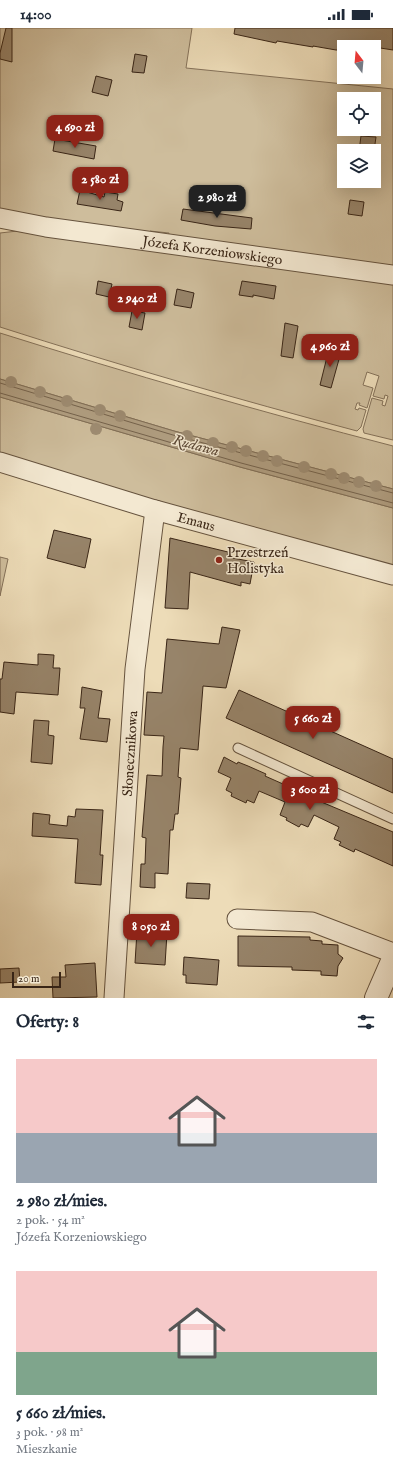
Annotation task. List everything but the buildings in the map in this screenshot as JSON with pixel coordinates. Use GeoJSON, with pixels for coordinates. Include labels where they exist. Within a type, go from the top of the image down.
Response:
{"type":"FeatureCollection","features":[{"type":"Feature","properties":{"kind":"street","name":"Józefa Korzeniowskiego"},"geometry":{"type":"LineString","coordinates":[[0,218],[32,224],[393,275]]}},
{"type":"Feature","properties":{"kind":"street","name":"Emaus"},"geometry":{"type":"LineString","coordinates":[[0,462],[155,510],[393,575]]}},
{"type":"Feature","properties":{"kind":"street","name":"Słonecznikowa"},"geometry":{"type":"LineString","coordinates":[[114,998],[135,669],[155,510]]}},
{"type":"Feature","properties":{"kind":"street"},"geometry":{"type":"LineString","coordinates":[[237,919],[312,922],[393,953]]}},
{"type":"Feature","properties":{"kind":"street"},"geometry":{"type":"LineString","coordinates":[[376,998],[393,959]]}},
{"type":"Feature","properties":{"kind":"lane"},"geometry":{"type":"LineString","coordinates":[[238,748],[393,819]]}},
{"type":"Feature","properties":{"kind":"shaded area"},"geometry":{"type":"Polygon","coordinates":[[[0,28],[192,28],[186,68],[393,89],[393,270],[168,238],[169,233],[150,231],[150,236],[0,213],[0,28]]]}},
{"type":"Feature","properties":{"kind":"shaded area"},"geometry":{"type":"Polygon","coordinates":[[[35,229],[393,281],[393,440],[364,433],[363,429],[372,398],[383,401],[382,405],[385,406],[388,396],[385,395],[384,399],[373,396],[379,376],[367,372],[363,385],[373,388],[367,408],[359,405],[360,403],[357,403],[355,409],[358,410],[359,408],[366,410],[361,427],[357,431],[267,407],[89,355],[0,327],[0,233],[35,229]]]}},
{"type":"Feature","properties":{"kind":"shaded area"},"geometry":{"type":"Polygon","coordinates":[[[0,333],[196,392],[393,446],[393,489],[174,431],[0,379],[0,333]]]}},
{"type":"Feature","properties":{"kind":"shaded area"},"geometry":{"type":"Polygon","coordinates":[[[0,397],[240,467],[393,508],[393,569],[0,458],[0,397]]]}},
{"type":"Feature","properties":{"kind":"shaded area"},"geometry":{"type":"Polygon","coordinates":[[[0,557],[8,559],[0,596],[0,557]]]}},
{"type":"Feature","properties":{"kind":"water","name":"Rudawa"},"geometry":{"type":"Polygon","coordinates":[[[0,379],[174,431],[393,489],[393,508],[240,467],[0,397],[0,379]]]}},
{"type":"Feature","properties":{"kind":"place","name":"Przestrzeń Holistyka"},"geometry":{"type":"Point","coordinates":[219,560]}}]}
